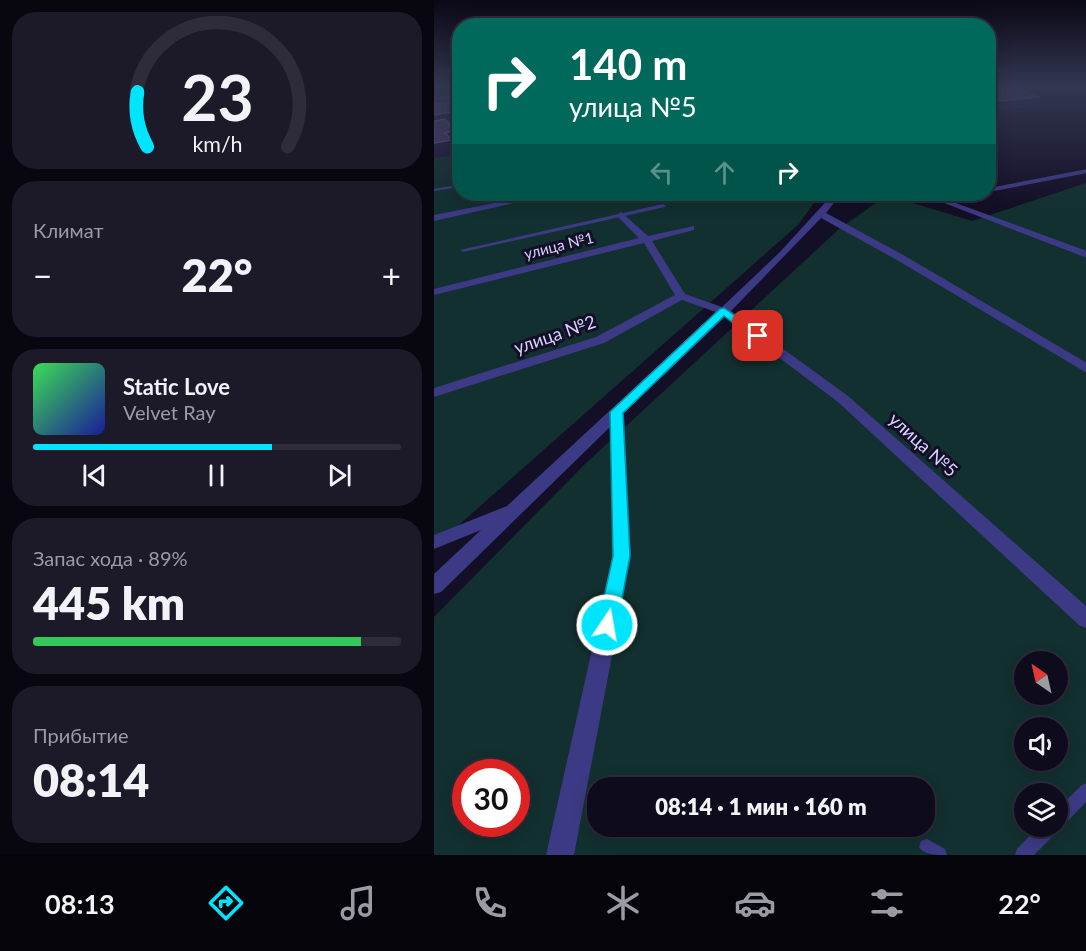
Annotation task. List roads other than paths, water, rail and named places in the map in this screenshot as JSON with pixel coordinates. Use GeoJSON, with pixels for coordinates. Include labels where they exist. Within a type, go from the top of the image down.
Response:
{"type":"FeatureCollection","features":[{"type":"Feature","properties":{"kind":"street"},"geometry":{"type":"LineString","coordinates":[[996,189],[1086,171]]}},
{"type":"Feature","properties":{"kind":"street"},"geometry":{"type":"LineString","coordinates":[[434,218],[516,201]]}},
{"type":"Feature","properties":{"kind":"street"},"geometry":{"type":"LineString","coordinates":[[434,586],[724,311],[830,201]]}},
{"type":"Feature","properties":{"kind":"street"},"geometry":{"type":"LineString","coordinates":[[942,201],[1086,255]]}},
{"type":"Feature","properties":{"kind":"street"},"geometry":{"type":"LineString","coordinates":[[820,214],[901,258],[1086,369]]}},
{"type":"Feature","properties":{"kind":"street"},"geometry":{"type":"LineString","coordinates":[[621,215],[647,240],[681,296]]}},
{"type":"Feature","properties":{"kind":"street","name":"улица №1"},"geometry":{"type":"LineString","coordinates":[[434,292],[691,228]]}},
{"type":"Feature","properties":{"kind":"street","name":"улица №5"},"geometry":{"type":"LineString","coordinates":[[681,296],[724,311],[843,399],[1086,620]]}},
{"type":"Feature","properties":{"kind":"street","name":"улица №2"},"geometry":{"type":"LineString","coordinates":[[434,393],[600,340],[681,296]]}},
{"type":"Feature","properties":{"kind":"street"},"geometry":{"type":"LineString","coordinates":[[560,855],[622,556],[617,412]]}},
{"type":"Feature","properties":{"kind":"street"},"geometry":{"type":"LineString","coordinates":[[434,542],[514,508]]}},
{"type":"Feature","properties":{"kind":"lane"},"geometry":{"type":"LineString","coordinates":[[434,190],[452,187]]}},
{"type":"Feature","properties":{"kind":"lane"},"geometry":{"type":"LineString","coordinates":[[463,250],[663,206]]}},
{"type":"Feature","properties":{"kind":"lane"},"geometry":{"type":"LineString","coordinates":[[1068,809],[1086,790]]}},
{"type":"Feature","properties":{"kind":"lane"},"geometry":{"type":"LineString","coordinates":[[1023,855],[1040,837]]}}]}
